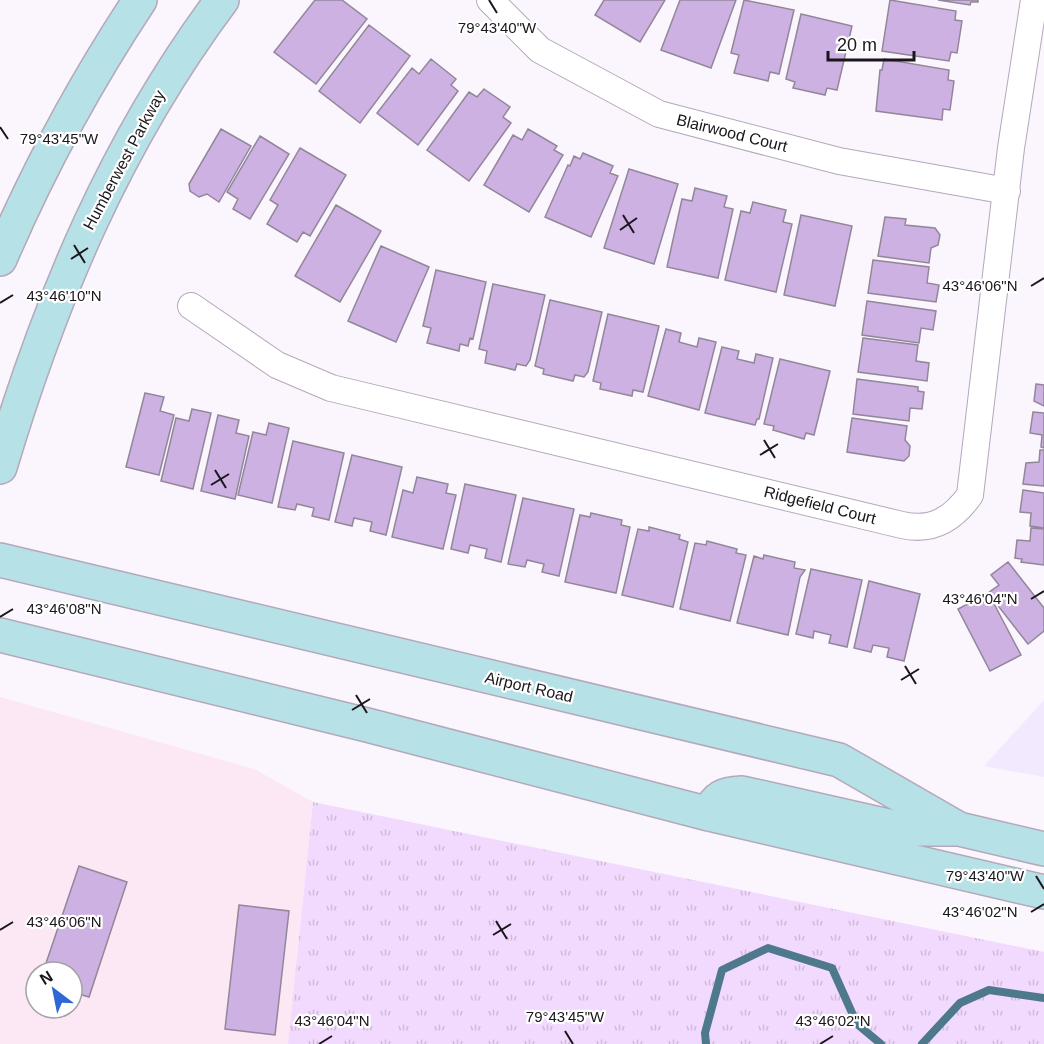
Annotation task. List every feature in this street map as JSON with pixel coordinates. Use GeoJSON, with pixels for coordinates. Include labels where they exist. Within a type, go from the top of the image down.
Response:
{"type":"FeatureCollection","features":[{"type":"Feature","properties":{"kind":"main road"},"geometry":{"type":"LineString","coordinates":[[0,260],[29,193],[73,108],[140,0]]}},
{"type":"Feature","properties":{"kind":"main road","name":"Humberwest Parkway"},"geometry":{"type":"LineString","coordinates":[[0,467],[50,312],[86,233],[135,132],[180,56],[222,0]]}},
{"type":"Feature","properties":{"kind":"main road","name":"Airport Road"},"geometry":{"type":"LineString","coordinates":[[0,560],[839,760],[959,829],[1044,849]]}},
{"type":"Feature","properties":{"kind":"main road"},"geometry":{"type":"LineString","coordinates":[[0,635],[356,723],[709,814],[1044,892]]}},
{"type":"Feature","properties":{"kind":"main road"},"geometry":{"type":"LineString","coordinates":[[709,814],[714,801],[725,794],[742,794],[902,829],[959,829]]}},
{"type":"Feature","properties":{"kind":"street","name":"Blairwood Court"},"geometry":{"type":"LineString","coordinates":[[490,0],[540,50],[659,114],[714,131],[783,145],[839,161],[1007,191]]}},
{"type":"Feature","properties":{"kind":"street","name":"Ridgefield Court"},"geometry":{"type":"LineString","coordinates":[[191,306],[277,365],[331,388],[914,528],[933,527],[959,511],[970,495],[1007,191],[1034,0]]}},
{"type":"Feature","properties":{"kind":"shaded area"},"geometry":{"type":"Polygon","coordinates":[[[0,697],[254,769],[313,802],[288,1044],[0,1044],[0,697]]]}},
{"type":"Feature","properties":{"kind":"shaded area"},"geometry":{"type":"Polygon","coordinates":[[[1044,700],[1044,777],[984,766],[1044,700]]]}},
{"type":"Feature","properties":{"kind":"green space"},"geometry":{"type":"Polygon","coordinates":[[[313,802],[1044,952],[1044,1044],[288,1044],[313,802]]]}},
{"type":"Feature","properties":{"kind":"building"},"geometry":{"type":"Polygon","coordinates":[[[315,0],[342,0],[367,19],[316,84],[274,52],[315,0]]]}},
{"type":"Feature","properties":{"kind":"building"},"geometry":{"type":"Polygon","coordinates":[[[604,0],[665,0],[640,42],[595,15],[604,0]]]}},
{"type":"Feature","properties":{"kind":"building"},"geometry":{"type":"Polygon","coordinates":[[[680,0],[736,0],[711,68],[661,50],[680,0]]]}},
{"type":"Feature","properties":{"kind":"building"},"geometry":{"type":"Polygon","coordinates":[[[744,0],[794,10],[779,74],[770,72],[768,81],[734,73],[739,55],[731,53],[744,0]]]}},
{"type":"Feature","properties":{"kind":"building"},"geometry":{"type":"Polygon","coordinates":[[[890,0],[956,11],[955,20],[962,21],[957,53],[951,52],[949,61],[882,51],[890,0]]]}},
{"type":"Feature","properties":{"kind":"building"},"geometry":{"type":"Polygon","coordinates":[[[938,0],[978,0],[978,2],[971,2],[970,5],[938,0]]]}},
{"type":"Feature","properties":{"kind":"building"},"geometry":{"type":"Polygon","coordinates":[[[801,14],[852,26],[837,90],[827,88],[825,95],[793,88],[795,82],[786,79],[801,14]]]}},
{"type":"Feature","properties":{"kind":"building"},"geometry":{"type":"Polygon","coordinates":[[[369,25],[410,56],[360,123],[319,91],[369,25]]]}},
{"type":"Feature","properties":{"kind":"building"},"geometry":{"type":"Polygon","coordinates":[[[431,59],[456,79],[451,85],[458,91],[418,145],[377,113],[412,68],[419,74],[431,59]]]}},
{"type":"Feature","properties":{"kind":"building"},"geometry":{"type":"Polygon","coordinates":[[[884,59],[949,70],[948,80],[954,81],[950,110],[943,109],[942,120],[876,111],[880,70],[882,70],[884,59]]]}},
{"type":"Feature","properties":{"kind":"building"},"geometry":{"type":"Polygon","coordinates":[[[484,89],[510,107],[503,117],[511,123],[469,181],[427,150],[469,92],[477,97],[484,89]]]}},
{"type":"Feature","properties":{"kind":"building"},"geometry":{"type":"Polygon","coordinates":[[[221,129],[251,146],[219,202],[207,194],[199,197],[190,191],[189,184],[221,129]]]}},
{"type":"Feature","properties":{"kind":"building"},"geometry":{"type":"Polygon","coordinates":[[[528,129],[557,146],[554,150],[563,155],[529,212],[484,185],[513,135],[522,140],[528,129]]]}},
{"type":"Feature","properties":{"kind":"building"},"geometry":{"type":"Polygon","coordinates":[[[260,136],[289,154],[250,219],[233,209],[238,199],[227,192],[260,136]]]}},
{"type":"Feature","properties":{"kind":"building"},"geometry":{"type":"Polygon","coordinates":[[[300,148],[346,175],[310,236],[303,232],[297,242],[267,224],[278,205],[270,200],[300,148]]]}},
{"type":"Feature","properties":{"kind":"building"},"geometry":{"type":"Polygon","coordinates":[[[583,153],[613,166],[610,173],[618,176],[591,237],[545,217],[568,165],[570,166],[574,156],[580,159],[583,153]]]}},
{"type":"Feature","properties":{"kind":"building"},"geometry":{"type":"Polygon","coordinates":[[[629,169],[678,184],[654,264],[604,248],[629,169]]]}},
{"type":"Feature","properties":{"kind":"building"},"geometry":{"type":"Polygon","coordinates":[[[695,188],[727,196],[724,207],[733,209],[718,278],[667,267],[682,199],[692,201],[695,188]]]}},
{"type":"Feature","properties":{"kind":"building"},"geometry":{"type":"Polygon","coordinates":[[[753,202],[786,210],[783,222],[792,224],[776,292],[725,280],[741,211],[750,213],[753,202]]]}},
{"type":"Feature","properties":{"kind":"building"},"geometry":{"type":"Polygon","coordinates":[[[336,205],[381,231],[340,302],[295,276],[336,205]]]}},
{"type":"Feature","properties":{"kind":"building"},"geometry":{"type":"Polygon","coordinates":[[[801,215],[852,226],[835,306],[784,295],[801,215]]]}},
{"type":"Feature","properties":{"kind":"building"},"geometry":{"type":"Polygon","coordinates":[[[885,217],[906,219],[905,225],[935,228],[940,235],[938,245],[931,248],[929,263],[878,256],[885,217]]]}},
{"type":"Feature","properties":{"kind":"building"},"geometry":{"type":"Polygon","coordinates":[[[381,246],[429,267],[396,342],[348,321],[381,246]]]}},
{"type":"Feature","properties":{"kind":"building"},"geometry":{"type":"Polygon","coordinates":[[[873,260],[929,267],[927,283],[939,285],[936,302],[868,293],[873,260]]]}},
{"type":"Feature","properties":{"kind":"building"},"geometry":{"type":"Polygon","coordinates":[[[436,270],[486,282],[473,339],[470,338],[468,346],[460,344],[459,351],[427,343],[431,328],[423,326],[436,270]]]}},
{"type":"Feature","properties":{"kind":"building"},"geometry":{"type":"Polygon","coordinates":[[[493,284],[545,295],[530,360],[526,366],[517,364],[515,370],[485,363],[487,351],[479,349],[493,284]]]}},
{"type":"Feature","properties":{"kind":"building"},"geometry":{"type":"Polygon","coordinates":[[[550,300],[602,312],[588,372],[584,377],[575,375],[573,381],[543,374],[544,369],[535,366],[550,300]]]}},
{"type":"Feature","properties":{"kind":"building"},"geometry":{"type":"Polygon","coordinates":[[[867,301],[936,311],[933,330],[921,328],[919,343],[862,335],[867,301]]]}},
{"type":"Feature","properties":{"kind":"building"},"geometry":{"type":"Polygon","coordinates":[[[608,314],[659,326],[643,392],[633,390],[632,396],[600,389],[601,383],[593,381],[608,314]]]}},
{"type":"Feature","properties":{"kind":"building"},"geometry":{"type":"Polygon","coordinates":[[[666,329],[681,333],[679,342],[697,347],[699,338],[716,342],[699,410],[648,396],[666,329]]]}},
{"type":"Feature","properties":{"kind":"building"},"geometry":{"type":"Polygon","coordinates":[[[863,338],[918,345],[916,361],[929,363],[927,381],[858,372],[863,338]]]}},
{"type":"Feature","properties":{"kind":"building"},"geometry":{"type":"Polygon","coordinates":[[[722,347],[739,351],[737,359],[754,363],[756,354],[773,358],[759,419],[755,425],[705,413],[722,347]]]}},
{"type":"Feature","properties":{"kind":"building"},"geometry":{"type":"Polygon","coordinates":[[[780,359],[830,371],[814,435],[806,433],[804,439],[773,430],[774,426],[764,424],[780,359]]]}},
{"type":"Feature","properties":{"kind":"building"},"geometry":{"type":"Polygon","coordinates":[[[857,379],[918,387],[918,391],[924,392],[922,409],[910,408],[909,421],[853,414],[857,379]]]}},
{"type":"Feature","properties":{"kind":"building"},"geometry":{"type":"Polygon","coordinates":[[[1036,384],[1044,385],[1044,406],[1034,401],[1036,384]]]}},
{"type":"Feature","properties":{"kind":"building"},"geometry":{"type":"Polygon","coordinates":[[[145,393],[164,397],[160,411],[174,415],[159,475],[126,467],[145,393]]]}},
{"type":"Feature","properties":{"kind":"building"},"geometry":{"type":"Polygon","coordinates":[[[192,409],[211,413],[193,489],[161,481],[176,418],[189,421],[192,409]]]}},
{"type":"Feature","properties":{"kind":"building"},"geometry":{"type":"Polygon","coordinates":[[[1033,412],[1044,413],[1044,448],[1041,447],[1042,435],[1030,433],[1033,412]]]}},
{"type":"Feature","properties":{"kind":"building"},"geometry":{"type":"Polygon","coordinates":[[[218,415],[239,420],[236,433],[249,436],[235,499],[201,491],[218,415]]]}},
{"type":"Feature","properties":{"kind":"building"},"geometry":{"type":"Polygon","coordinates":[[[852,418],[907,426],[905,440],[910,446],[909,456],[904,461],[847,452],[852,418]]]}},
{"type":"Feature","properties":{"kind":"building"},"geometry":{"type":"Polygon","coordinates":[[[269,423],[289,428],[272,503],[238,495],[253,432],[266,435],[269,423]]]}},
{"type":"Feature","properties":{"kind":"building"},"geometry":{"type":"Polygon","coordinates":[[[293,441],[344,453],[329,520],[312,516],[314,508],[297,504],[295,510],[278,507],[293,441]]]}},
{"type":"Feature","properties":{"kind":"building"},"geometry":{"type":"Polygon","coordinates":[[[1040,450],[1044,450],[1044,486],[1023,484],[1026,463],[1039,462],[1040,450]]]}},
{"type":"Feature","properties":{"kind":"building"},"geometry":{"type":"Polygon","coordinates":[[[352,455],[402,467],[386,535],[370,531],[372,522],[354,518],[352,526],[335,522],[352,455]]]}},
{"type":"Feature","properties":{"kind":"building"},"geometry":{"type":"Polygon","coordinates":[[[417,477],[448,484],[446,493],[456,495],[443,549],[392,537],[403,490],[413,493],[417,477]]]}},
{"type":"Feature","properties":{"kind":"building"},"geometry":{"type":"Polygon","coordinates":[[[465,484],[516,495],[501,562],[485,558],[487,549],[470,545],[468,553],[451,549],[465,484]]]}},
{"type":"Feature","properties":{"kind":"building"},"geometry":{"type":"Polygon","coordinates":[[[1023,490],[1044,493],[1044,528],[1030,526],[1031,513],[1020,512],[1023,490]]]}},
{"type":"Feature","properties":{"kind":"building"},"geometry":{"type":"Polygon","coordinates":[[[523,498],[574,509],[559,576],[542,572],[544,564],[527,560],[525,567],[508,564],[523,498]]]}},
{"type":"Feature","properties":{"kind":"building"},"geometry":{"type":"Polygon","coordinates":[[[591,513],[622,520],[621,525],[630,527],[616,593],[565,582],[580,515],[590,517],[591,513]]]}},
{"type":"Feature","properties":{"kind":"building"},"geometry":{"type":"Polygon","coordinates":[[[649,527],[680,535],[679,539],[688,542],[673,607],[622,595],[638,529],[649,531],[649,527]]]}},
{"type":"Feature","properties":{"kind":"building"},"geometry":{"type":"Polygon","coordinates":[[[1031,528],[1044,529],[1044,565],[1021,562],[1022,559],[1015,558],[1017,540],[1030,541],[1031,528]]]}},
{"type":"Feature","properties":{"kind":"building"},"geometry":{"type":"Polygon","coordinates":[[[707,541],[737,549],[736,553],[746,555],[730,621],[680,609],[695,543],[706,545],[707,541]]]}},
{"type":"Feature","properties":{"kind":"building"},"geometry":{"type":"Polygon","coordinates":[[[764,555],[795,562],[794,568],[805,570],[800,577],[788,635],[737,623],[754,556],[763,559],[764,555]]]}},
{"type":"Feature","properties":{"kind":"building"},"geometry":{"type":"Polygon","coordinates":[[[1008,562],[1044,608],[1044,631],[1028,644],[988,593],[999,585],[991,575],[1008,562]]]}},
{"type":"Feature","properties":{"kind":"building"},"geometry":{"type":"Polygon","coordinates":[[[811,569],[862,580],[847,647],[829,643],[831,635],[814,631],[813,638],[796,634],[811,569]]]}},
{"type":"Feature","properties":{"kind":"building"},"geometry":{"type":"Polygon","coordinates":[[[869,581],[920,594],[904,661],[887,657],[889,648],[873,645],[871,652],[854,648],[869,581]]]}},
{"type":"Feature","properties":{"kind":"building"},"geometry":{"type":"Polygon","coordinates":[[[991,598],[1021,655],[990,671],[958,609],[975,600],[978,605],[991,598]]]}},
{"type":"Feature","properties":{"kind":"building"},"geometry":{"type":"Polygon","coordinates":[[[79,866],[127,882],[89,997],[84,996],[84,960],[47,960],[79,866]]]}},
{"type":"Feature","properties":{"kind":"building"},"geometry":{"type":"Polygon","coordinates":[[[239,905],[289,911],[275,1035],[225,1029],[239,905]]]}},
{"type":"Feature","properties":{"kind":"waterway"},"geometry":{"type":"LineString","coordinates":[[706,1044],[705,1033],[722,970],[768,948],[832,968],[857,1024],[881,1044]]}},
{"type":"Feature","properties":{"kind":"waterway"},"geometry":{"type":"LineString","coordinates":[[922,1044],[960,1003],[989,990],[1044,998]]}}]}
